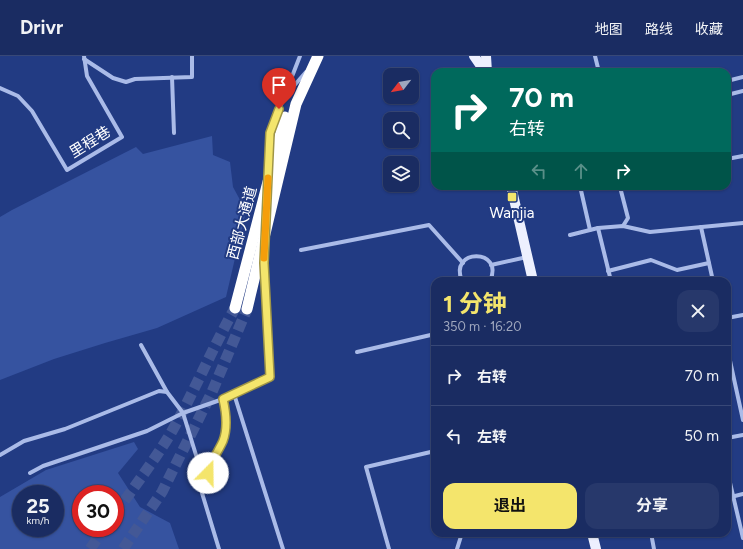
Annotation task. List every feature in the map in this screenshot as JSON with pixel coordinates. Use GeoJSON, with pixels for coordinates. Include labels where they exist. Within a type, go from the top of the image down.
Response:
{"type":"FeatureCollection","features":[{"type":"Feature","properties":{"kind":"highway","name":"西部大通道"},"geometry":{"type":"LineString","coordinates":[[235,308],[290,102],[311,56]]}},
{"type":"Feature","properties":{"kind":"highway","name":"西部大通道"},"geometry":{"type":"LineString","coordinates":[[247,309],[296,104],[319,56]]}},
{"type":"Feature","properties":{"kind":"main road"},"geometry":{"type":"LineString","coordinates":[[474,56],[483,68]]}},
{"type":"Feature","properties":{"kind":"main road"},"geometry":{"type":"LineString","coordinates":[[486,56],[486,68]]}},
{"type":"Feature","properties":{"kind":"main road"},"geometry":{"type":"LineString","coordinates":[[512,190],[532,277]]}},
{"type":"Feature","properties":{"kind":"main road"},"geometry":{"type":"LineString","coordinates":[[593,537],[596,549]]}},
{"type":"Feature","properties":{"kind":"street"},"geometry":{"type":"LineString","coordinates":[[84,58],[113,78],[126,82],[135,79],[192,77],[192,56]]}},
{"type":"Feature","properties":{"kind":"street"},"geometry":{"type":"LineString","coordinates":[[30,473],[43,466],[147,431],[183,413],[223,399],[270,377],[264,263],[270,133],[300,56]]}},
{"type":"Feature","properties":{"kind":"street"},"geometry":{"type":"LineString","coordinates":[[284,97],[319,56]]}},
{"type":"Feature","properties":{"kind":"street"},"geometry":{"type":"LineString","coordinates":[[595,56],[597,68]]}},
{"type":"Feature","properties":{"kind":"street","name":"里程巷"},"geometry":{"type":"LineString","coordinates":[[0,88],[18,96],[32,111],[67,170],[122,137],[87,76],[84,58]]}},
{"type":"Feature","properties":{"kind":"street"},"geometry":{"type":"LineString","coordinates":[[172,77],[174,134]]}},
{"type":"Feature","properties":{"kind":"street"},"geometry":{"type":"LineString","coordinates":[[731,80],[743,77]]}},
{"type":"Feature","properties":{"kind":"street"},"geometry":{"type":"LineString","coordinates":[[731,94],[743,91]]}},
{"type":"Feature","properties":{"kind":"street"},"geometry":{"type":"LineString","coordinates":[[731,158],[743,156]]}},
{"type":"Feature","properties":{"kind":"street"},"geometry":{"type":"LineString","coordinates":[[581,190],[590,230]]}},
{"type":"Feature","properties":{"kind":"street"},"geometry":{"type":"LineString","coordinates":[[621,190],[628,218],[623,226]]}},
{"type":"Feature","properties":{"kind":"street"},"geometry":{"type":"LineString","coordinates":[[570,235],[598,228],[623,226],[650,232],[743,223]]}},
{"type":"Feature","properties":{"kind":"street"},"geometry":{"type":"LineString","coordinates":[[301,250],[429,225],[463,262]]}},
{"type":"Feature","properties":{"kind":"street"},"geometry":{"type":"LineString","coordinates":[[701,227],[711,277]]}},
{"type":"Feature","properties":{"kind":"street"},"geometry":{"type":"LineString","coordinates":[[598,228],[610,277]]}},
{"type":"Feature","properties":{"kind":"street"},"geometry":{"type":"LineString","coordinates":[[461,277],[460,272],[463,262],[472,256],[483,257],[488,260],[493,270],[491,277]]}},
{"type":"Feature","properties":{"kind":"street"},"geometry":{"type":"LineString","coordinates":[[491,265],[527,257]]}},
{"type":"Feature","properties":{"kind":"street"},"geometry":{"type":"LineString","coordinates":[[608,271],[651,260],[677,270],[709,263]]}},
{"type":"Feature","properties":{"kind":"street"},"geometry":{"type":"LineString","coordinates":[[731,317],[743,315]]}},
{"type":"Feature","properties":{"kind":"street"},"geometry":{"type":"LineString","coordinates":[[357,352],[431,335]]}},
{"type":"Feature","properties":{"kind":"street"},"geometry":{"type":"LineString","coordinates":[[141,345],[167,392],[183,413],[205,484]]}},
{"type":"Feature","properties":{"kind":"street"},"geometry":{"type":"LineString","coordinates":[[731,365],[743,420]]}},
{"type":"Feature","properties":{"kind":"street"},"geometry":{"type":"LineString","coordinates":[[0,455],[24,441],[65,429],[159,391],[167,392]]}},
{"type":"Feature","properties":{"kind":"street"},"geometry":{"type":"LineString","coordinates":[[234,394],[283,549]]}},
{"type":"Feature","properties":{"kind":"street"},"geometry":{"type":"LineString","coordinates":[[219,549],[202,493],[211,462],[223,439],[227,414],[223,399]]}},
{"type":"Feature","properties":{"kind":"street"},"geometry":{"type":"LineString","coordinates":[[731,437],[743,435]]}},
{"type":"Feature","properties":{"kind":"street"},"geometry":{"type":"LineString","coordinates":[[388,549],[366,467],[431,452]]}},
{"type":"Feature","properties":{"kind":"street"},"geometry":{"type":"LineString","coordinates":[[731,487],[743,538]]}},
{"type":"Feature","properties":{"kind":"street"},"geometry":{"type":"LineString","coordinates":[[733,496],[743,494]]}},
{"type":"Feature","properties":{"kind":"street"},"geometry":{"type":"LineString","coordinates":[[457,549],[461,537]]}},
{"type":"Feature","properties":{"kind":"street"},"geometry":{"type":"LineString","coordinates":[[652,537],[654,549]]}},
{"type":"Feature","properties":{"kind":"shaded area"},"geometry":{"type":"Polygon","coordinates":[[[212,136],[213,155],[230,162],[233,187],[246,211],[226,297],[157,328],[54,359],[0,380],[0,217],[136,147],[143,154],[212,136]]]}},
{"type":"Feature","properties":{"kind":"shaded area"},"geometry":{"type":"Polygon","coordinates":[[[134,442],[138,449],[118,473],[140,507],[170,523],[179,549],[0,549],[0,497],[12,490],[12,537],[64,537],[64,485],[20,485],[46,470],[134,442]]]}},
{"type":"Feature","properties":{"kind":"tunnel"},"geometry":{"type":"LineString","coordinates":[[124,502],[171,433],[235,308]]}},
{"type":"Feature","properties":{"kind":"tunnel"},"geometry":{"type":"LineString","coordinates":[[123,549],[162,492],[212,392],[247,309]]}},
{"type":"Feature","properties":{"kind":"tunnel"},"geometry":{"type":"LineString","coordinates":[[90,549],[99,537]]}},
{"type":"Feature","properties":{"kind":"slow traffic"},"geometry":{"type":"LineString","coordinates":[[264,258],[268,178]]}},
{"type":"Feature","properties":{"kind":"place","name":"Wanjia"},"geometry":{"type":"Point","coordinates":[512,197]}},
{"type":"Feature","properties":{"kind":"route"},"geometry":{"type":"LineString","coordinates":[[208,473],[211,462],[223,439],[227,414],[223,399],[270,377],[264,263],[270,133],[279,109]]}}]}
